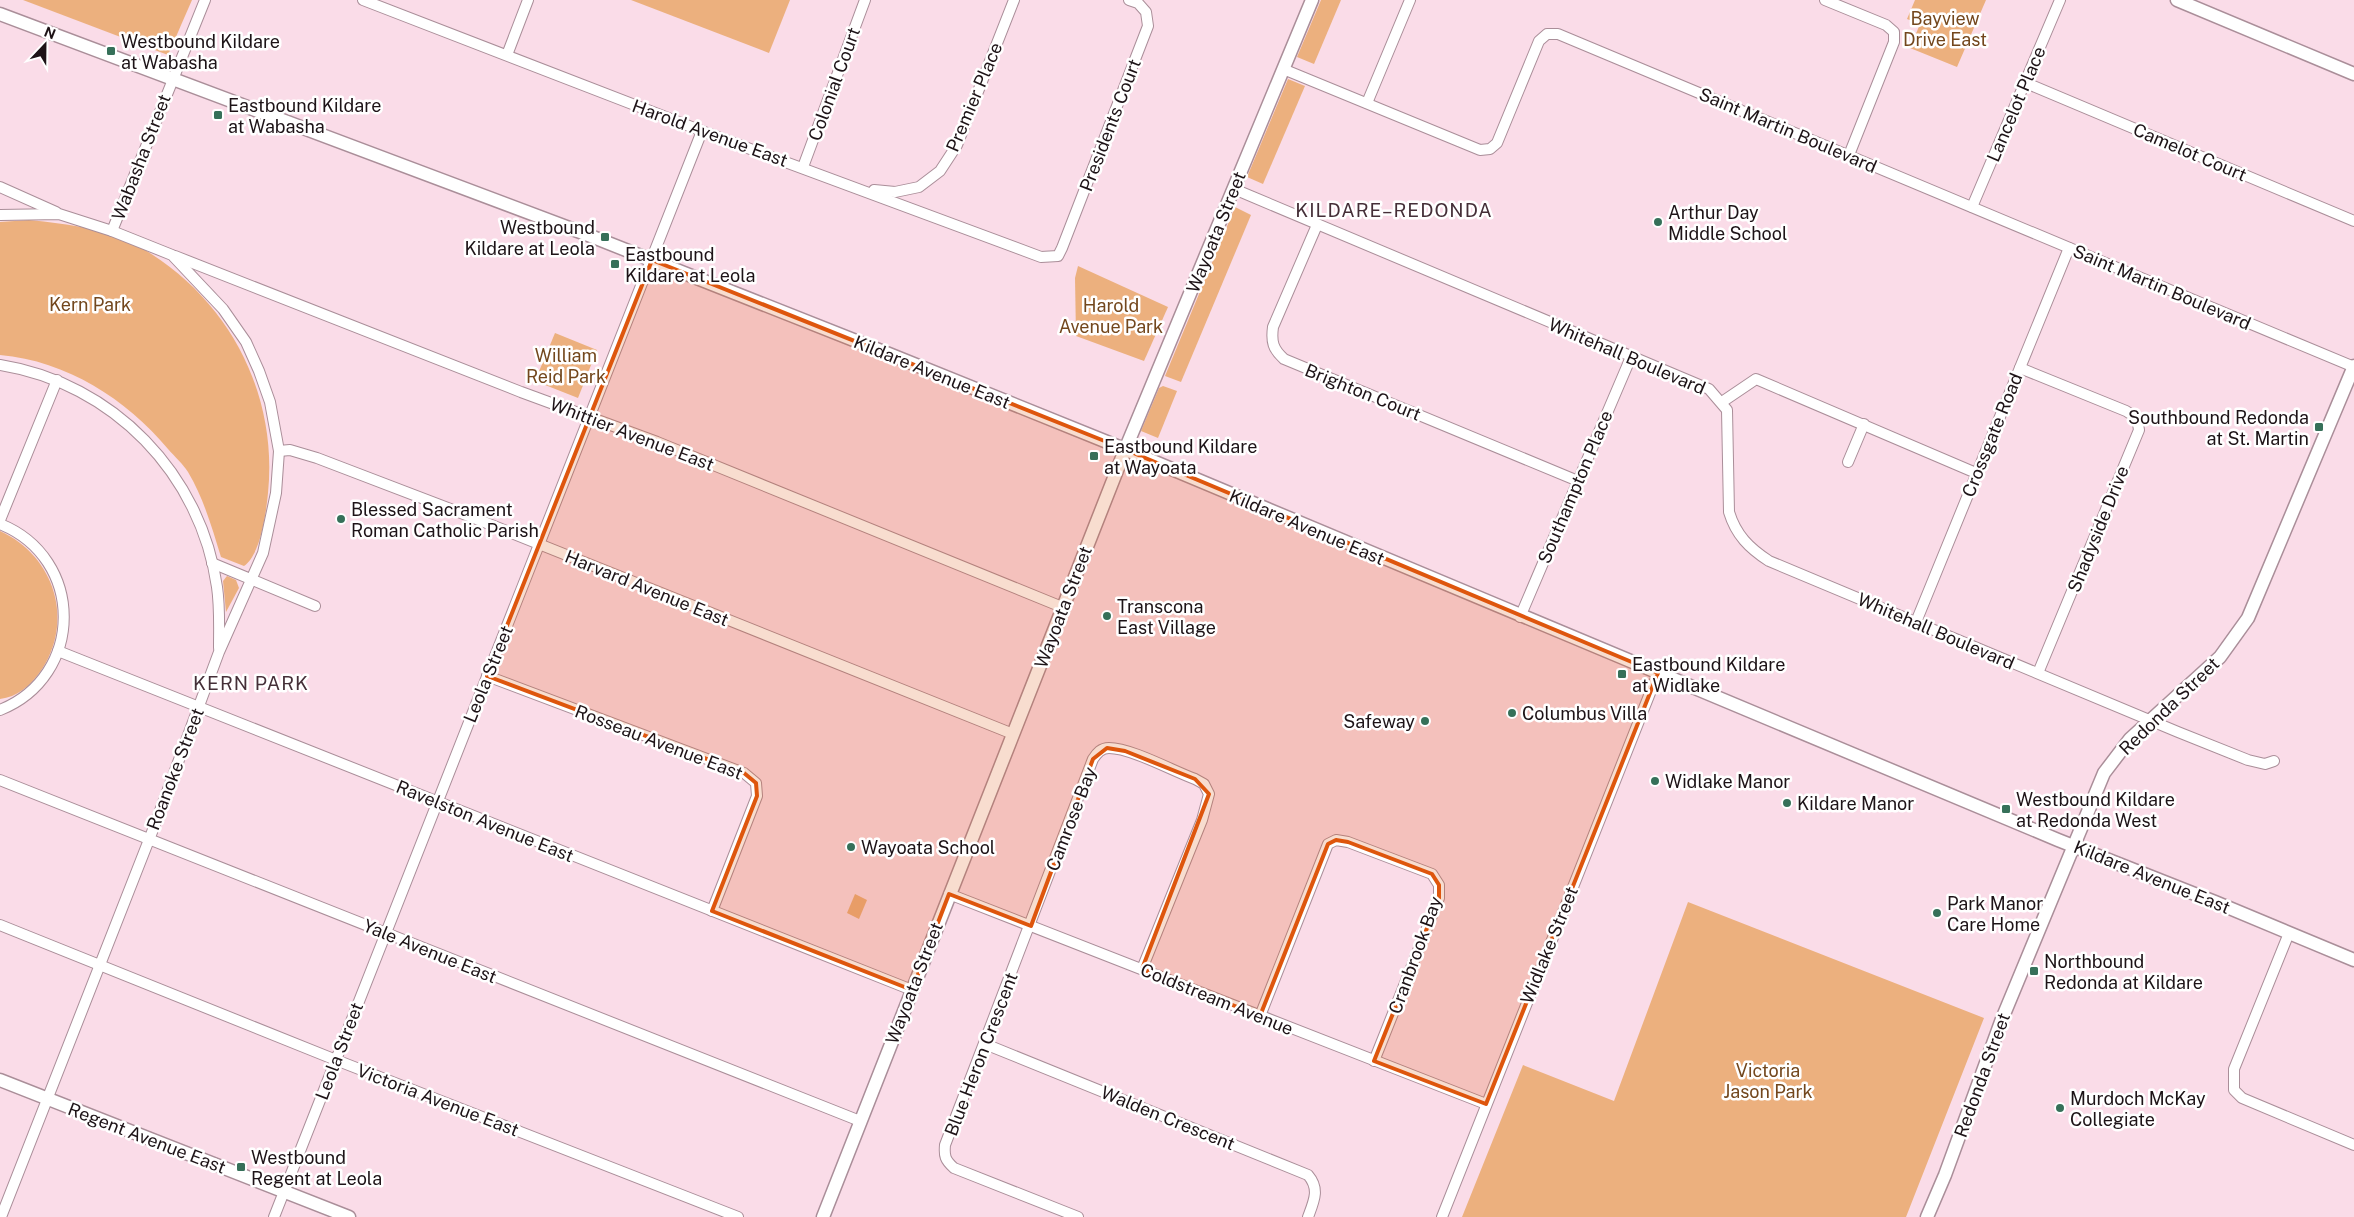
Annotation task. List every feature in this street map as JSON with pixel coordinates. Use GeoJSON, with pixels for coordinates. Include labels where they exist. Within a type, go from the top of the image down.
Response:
{"type":"FeatureCollection","features":[{"type":"Feature","properties":{"kind":"street","name":"Wabasha Street"},"geometry":{"type":"LineString","coordinates":[[112,231],[205,0]]}},
{"type":"Feature","properties":{"kind":"street","name":"Harold Avenue East"},"geometry":{"type":"LineString","coordinates":[[363,0],[702,132],[1041,257],[1058,256]]}},
{"type":"Feature","properties":{"kind":"street"},"geometry":{"type":"LineString","coordinates":[[507,55],[528,0]]}},
{"type":"Feature","properties":{"kind":"street","name":"Colonial Court"},"geometry":{"type":"LineString","coordinates":[[803,168],[865,0]]}},
{"type":"Feature","properties":{"kind":"street","name":"Premier Place"},"geometry":{"type":"LineString","coordinates":[[863,190],[895,192],[920,187],[940,171],[957,145],[1014,0]]}},
{"type":"Feature","properties":{"kind":"street","name":"Presidents Court"},"geometry":{"type":"LineString","coordinates":[[1058,256],[1148,26],[1146,12],[1138,3],[1129,0]]}},
{"type":"Feature","properties":{"kind":"street","name":"Wayoata Street"},"geometry":{"type":"LineString","coordinates":[[823,1217],[1125,450],[1312,0]]}},
{"type":"Feature","properties":{"kind":"street"},"geometry":{"type":"LineString","coordinates":[[1367,103],[1410,0]]}},
{"type":"Feature","properties":{"kind":"street"},"geometry":{"type":"LineString","coordinates":[[1825,0],[1886,25],[1894,32],[1894,42],[1848,155]]}},
{"type":"Feature","properties":{"kind":"street","name":"Lancelot Place"},"geometry":{"type":"LineString","coordinates":[[1972,207],[2060,0]]}},
{"type":"Feature","properties":{"kind":"street"},"geometry":{"type":"LineString","coordinates":[[2177,0],[2354,74]]}},
{"type":"Feature","properties":{"kind":"street","name":"Kildare Avenue East"},"geometry":{"type":"LineString","coordinates":[[0,14],[652,260],[1125,450],[1520,617],[2354,960]]}},
{"type":"Feature","properties":{"kind":"street","name":"Saint Martin Boulevard"},"geometry":{"type":"LineString","coordinates":[[1283,68],[1480,150],[1490,150],[1497,143],[1539,41],[1547,34],[1558,34],[2354,366]]}},
{"type":"Feature","properties":{"kind":"street","name":"Camelot Court"},"geometry":{"type":"LineString","coordinates":[[2026,83],[2354,221]]}},
{"type":"Feature","properties":{"kind":"street","name":"Leola Street"},"geometry":{"type":"LineString","coordinates":[[274,1217],[702,132]]}},
{"type":"Feature","properties":{"kind":"street"},"geometry":{"type":"LineString","coordinates":[[0,187],[59,214]]}},
{"type":"Feature","properties":{"kind":"street","name":"Whitehall Boulevard"},"geometry":{"type":"LineString","coordinates":[[1234,189],[1709,390],[1722,402],[1726,410],[1728,422],[1729,512],[1739,536],[1752,550],[1769,561],[2150,721],[2248,760],[2265,764],[2274,761]]}},
{"type":"Feature","properties":{"kind":"street"},"geometry":{"type":"LineString","coordinates":[[0,215],[59,214]]}},
{"type":"Feature","properties":{"kind":"street","name":"Roanoke Street"},"geometry":{"type":"LineString","coordinates":[[0,1217],[100,966],[219,652],[252,580],[270,528],[276,493],[279,451],[270,402],[259,371],[246,342],[223,309],[172,255],[112,231],[59,214]]}},
{"type":"Feature","properties":{"kind":"street","name":"Brighton Court"},"geometry":{"type":"LineString","coordinates":[[1317,225],[1273,327],[1274,350],[1284,359],[1578,481]]}},
{"type":"Feature","properties":{"kind":"street","name":"Crossgate Road"},"geometry":{"type":"LineString","coordinates":[[1916,622],[2069,248]]}},
{"type":"Feature","properties":{"kind":"street","name":"Whittier Avenue East"},"geometry":{"type":"LineString","coordinates":[[172,255],[589,418],[657,442],[1062,607]]}},
{"type":"Feature","properties":{"kind":"street","name":"Southampton Place"},"geometry":{"type":"LineString","coordinates":[[1520,617],[1631,357]]}},
{"type":"Feature","properties":{"kind":"street"},"geometry":{"type":"LineString","coordinates":[[0,364],[56,380],[99,402],[128,423],[156,452],[176,477],[192,505],[212,562],[218,589],[219,652]]}},
{"type":"Feature","properties":{"kind":"street","name":"Redonda Street"},"geometry":{"type":"LineString","coordinates":[[1927,1217],[1945,1175],[2002,1019],[2104,773],[2130,740],[2220,657],[2248,618],[2354,366]]}},
{"type":"Feature","properties":{"kind":"street","name":"Shadyside Drive"},"geometry":{"type":"LineString","coordinates":[[2020,368],[2126,411],[2137,418],[2139,430],[2038,673]]}},
{"type":"Feature","properties":{"kind":"street"},"geometry":{"type":"LineString","coordinates":[[0,520],[56,380]]}},
{"type":"Feature","properties":{"kind":"street"},"geometry":{"type":"LineString","coordinates":[[1722,402],[1756,380],[1864,424],[1976,473]]}},
{"type":"Feature","properties":{"kind":"street"},"geometry":{"type":"LineString","coordinates":[[1848,462],[1864,424]]}},
{"type":"Feature","properties":{"kind":"street","name":"Harvard Avenue East"},"geometry":{"type":"LineString","coordinates":[[279,451],[290,450],[317,458],[1013,734]]}},
{"type":"Feature","properties":{"kind":"street"},"geometry":{"type":"LineString","coordinates":[[0,524],[21,535],[44,557],[56,579],[64,611],[62,635],[58,651],[46,674],[34,688],[13,704],[0,710]]}},
{"type":"Feature","properties":{"kind":"street"},"geometry":{"type":"LineString","coordinates":[[212,562],[315,606]]}},
{"type":"Feature","properties":{"kind":"street","name":"Ravelston Avenue East"},"geometry":{"type":"LineString","coordinates":[[58,651],[912,990]]}},
{"type":"Feature","properties":{"kind":"street","name":"Widlake Street"},"geometry":{"type":"LineString","coordinates":[[1442,1217],[1658,673]]}},
{"type":"Feature","properties":{"kind":"street","name":"Rosseau Avenue East"},"geometry":{"type":"LineString","coordinates":[[487,676],[744,772],[756,783],[757,796],[712,911]]}},
{"type":"Feature","properties":{"kind":"street","name":"Camrose Bay"},"geometry":{"type":"LineString","coordinates":[[1031,926],[1093,759],[1098,751],[1107,748],[1125,751],[1204,784],[1209,794],[1202,820],[1142,969]]}},
{"type":"Feature","properties":{"kind":"street","name":"Yale Avenue East"},"geometry":{"type":"LineString","coordinates":[[0,780],[860,1121]]}},
{"type":"Feature","properties":{"kind":"street","name":"Cranbrook Bay"},"geometry":{"type":"LineString","coordinates":[[1260,1016],[1328,844],[1336,840],[1348,842],[1432,874],[1439,885],[1439,898],[1374,1061]]}},
{"type":"Feature","properties":{"kind":"street","name":"Coldstream Avenue"},"geometry":{"type":"LineString","coordinates":[[949,894],[1486,1104]]}},
{"type":"Feature","properties":{"kind":"street","name":"Victoria Avenue East"},"geometry":{"type":"LineString","coordinates":[[0,925],[336,1060],[738,1217]]}},
{"type":"Feature","properties":{"kind":"street","name":"Blue Heron Crescent"},"geometry":{"type":"LineString","coordinates":[[1031,926],[945,1144],[946,1161],[954,1168],[1078,1217]]}},
{"type":"Feature","properties":{"kind":"street"},"geometry":{"type":"LineString","coordinates":[[2289,933],[2234,1069],[2234,1090],[2242,1098],[2354,1145]]}},
{"type":"Feature","properties":{"kind":"street","name":"Walden Crescent"},"geometry":{"type":"LineString","coordinates":[[985,1044],[1308,1175],[1314,1182],[1316,1191],[1308,1217]]}},
{"type":"Feature","properties":{"kind":"street","name":"Regent Avenue East"},"geometry":{"type":"LineString","coordinates":[[0,1080],[349,1217]]}},
{"type":"Feature","properties":{"kind":"highlighted area"},"geometry":{"type":"Polygon","coordinates":[[[652,260],[1112,444],[1658,673],[1486,1104],[1374,1061],[1439,898],[1439,885],[1432,874],[1348,842],[1336,840],[1328,844],[1260,1016],[1142,969],[1209,794],[1195,779],[1125,751],[1107,748],[1093,759],[1031,926],[949,894],[912,990],[712,911],[757,796],[756,783],[744,773],[487,676],[652,260]]]}},
{"type":"Feature","properties":{"kind":"green space"},"geometry":{"type":"Polygon","coordinates":[[[23,0],[192,0],[168,55],[23,0]]]}},
{"type":"Feature","properties":{"kind":"green space"},"geometry":{"type":"Polygon","coordinates":[[[631,0],[790,0],[769,53],[631,0]]]}},
{"type":"Feature","properties":{"kind":"green space"},"geometry":{"type":"Polygon","coordinates":[[[1321,0],[1341,0],[1314,64],[1297,57],[1321,0]]]}},
{"type":"Feature","properties":{"kind":"green space","name":"Bayview Drive East"},"geometry":{"type":"Polygon","coordinates":[[[1915,0],[1986,0],[1957,67],[1910,48],[1920,24],[1907,19],[1915,0]]]}},
{"type":"Feature","properties":{"kind":"green space"},"geometry":{"type":"Polygon","coordinates":[[[1288,79],[1305,86],[1263,184],[1247,177],[1288,79]]]}},
{"type":"Feature","properties":{"kind":"green space"},"geometry":{"type":"Polygon","coordinates":[[[1235,207],[1251,215],[1181,382],[1165,376],[1235,207]]]}},
{"type":"Feature","properties":{"kind":"green space","name":"Kern Park"},"geometry":{"type":"Polygon","coordinates":[[[29,220],[59,223],[104,232],[132,243],[175,271],[201,296],[224,323],[242,354],[256,386],[265,421],[269,457],[268,493],[262,532],[255,552],[244,566],[221,557],[203,503],[188,472],[133,414],[114,399],[72,374],[49,365],[0,355],[0,222],[29,220]]]}},
{"type":"Feature","properties":{"kind":"green space","name":"Harold Avenue Park"},"geometry":{"type":"Polygon","coordinates":[[[1078,266],[1168,307],[1144,361],[1076,336],[1075,278],[1078,266]]]}},
{"type":"Feature","properties":{"kind":"green space","name":"William Reid Park"},"geometry":{"type":"Polygon","coordinates":[[[555,333],[597,350],[578,398],[535,381],[555,333]]]}},
{"type":"Feature","properties":{"kind":"green space"},"geometry":{"type":"Polygon","coordinates":[[[1163,386],[1177,391],[1158,438],[1141,431],[1159,388],[1163,386]]]}},
{"type":"Feature","properties":{"kind":"green space"},"geometry":{"type":"Polygon","coordinates":[[[0,531],[19,542],[46,573],[54,592],[57,612],[56,632],[51,653],[40,672],[23,690],[12,696],[0,699],[0,531]]]}},
{"type":"Feature","properties":{"kind":"green space"},"geometry":{"type":"Polygon","coordinates":[[[227,576],[236,580],[239,588],[226,612],[223,581],[227,576]]]}},
{"type":"Feature","properties":{"kind":"green space"},"geometry":{"type":"Polygon","coordinates":[[[855,894],[867,900],[859,919],[847,913],[855,894]]]}},
{"type":"Feature","properties":{"kind":"green space","name":"Victoria Jason Park"},"geometry":{"type":"Polygon","coordinates":[[[1688,902],[1984,1018],[1906,1217],[1462,1217],[1523,1065],[1614,1101],[1688,902]]]}},
{"type":"Feature","properties":{"kind":"place","name":"Westbound Kildare at Wabasha"},"geometry":{"type":"Point","coordinates":[111,51]}},
{"type":"Feature","properties":{"kind":"place","name":"Eastbound Kildare at Wabasha"},"geometry":{"type":"Point","coordinates":[218,115]}},
{"type":"Feature","properties":{"kind":"place","name":"Arthur Day Middle School"},"geometry":{"type":"Point","coordinates":[1658,222]}},
{"type":"Feature","properties":{"kind":"place","name":"Westbound Kildare at Leola"},"geometry":{"type":"Point","coordinates":[605,237]}},
{"type":"Feature","properties":{"kind":"place","name":"Eastbound Kildare at Leola"},"geometry":{"type":"Point","coordinates":[615,264]}},
{"type":"Feature","properties":{"kind":"place","name":"Southbound Redonda at St. Martin"},"geometry":{"type":"Point","coordinates":[2319,427]}},
{"type":"Feature","properties":{"kind":"place","name":"Eastbound Kildare at Wayoata"},"geometry":{"type":"Point","coordinates":[1094,456]}},
{"type":"Feature","properties":{"kind":"place","name":"Blessed Sacrament Roman Catholic Parish"},"geometry":{"type":"Point","coordinates":[341,519]}},
{"type":"Feature","properties":{"kind":"place","name":"Transcona East Village"},"geometry":{"type":"Point","coordinates":[1107,616]}},
{"type":"Feature","properties":{"kind":"place","name":"Eastbound Kildare at Widlake"},"geometry":{"type":"Point","coordinates":[1622,674]}},
{"type":"Feature","properties":{"kind":"place","name":"Columbus Villa"},"geometry":{"type":"Point","coordinates":[1512,713]}},
{"type":"Feature","properties":{"kind":"place","name":"Safeway"},"geometry":{"type":"Point","coordinates":[1425,721]}},
{"type":"Feature","properties":{"kind":"place","name":"Widlake Manor"},"geometry":{"type":"Point","coordinates":[1655,781]}},
{"type":"Feature","properties":{"kind":"place","name":"Kildare Manor"},"geometry":{"type":"Point","coordinates":[1787,803]}},
{"type":"Feature","properties":{"kind":"place","name":"Westbound Kildare at Redonda West"},"geometry":{"type":"Point","coordinates":[2006,809]}},
{"type":"Feature","properties":{"kind":"place","name":"Wayoata School"},"geometry":{"type":"Point","coordinates":[851,847]}},
{"type":"Feature","properties":{"kind":"place","name":"Park Manor Care Home"},"geometry":{"type":"Point","coordinates":[1937,913]}},
{"type":"Feature","properties":{"kind":"place","name":"Northbound Redonda at Kildare"},"geometry":{"type":"Point","coordinates":[2034,971]}},
{"type":"Feature","properties":{"kind":"place","name":"Murdoch McKay Collegiate"},"geometry":{"type":"Point","coordinates":[2060,1108]}},
{"type":"Feature","properties":{"kind":"place","name":"Westbound Regent at Leola"},"geometry":{"type":"Point","coordinates":[241,1167]}},
{"type":"Feature","properties":{"kind":"district","name":"KILDARE–REDONDA"},"geometry":{"type":"Point","coordinates":[1394,210]}},
{"type":"Feature","properties":{"kind":"district","name":"KERN PARK"},"geometry":{"type":"Point","coordinates":[251,683]}}]}
